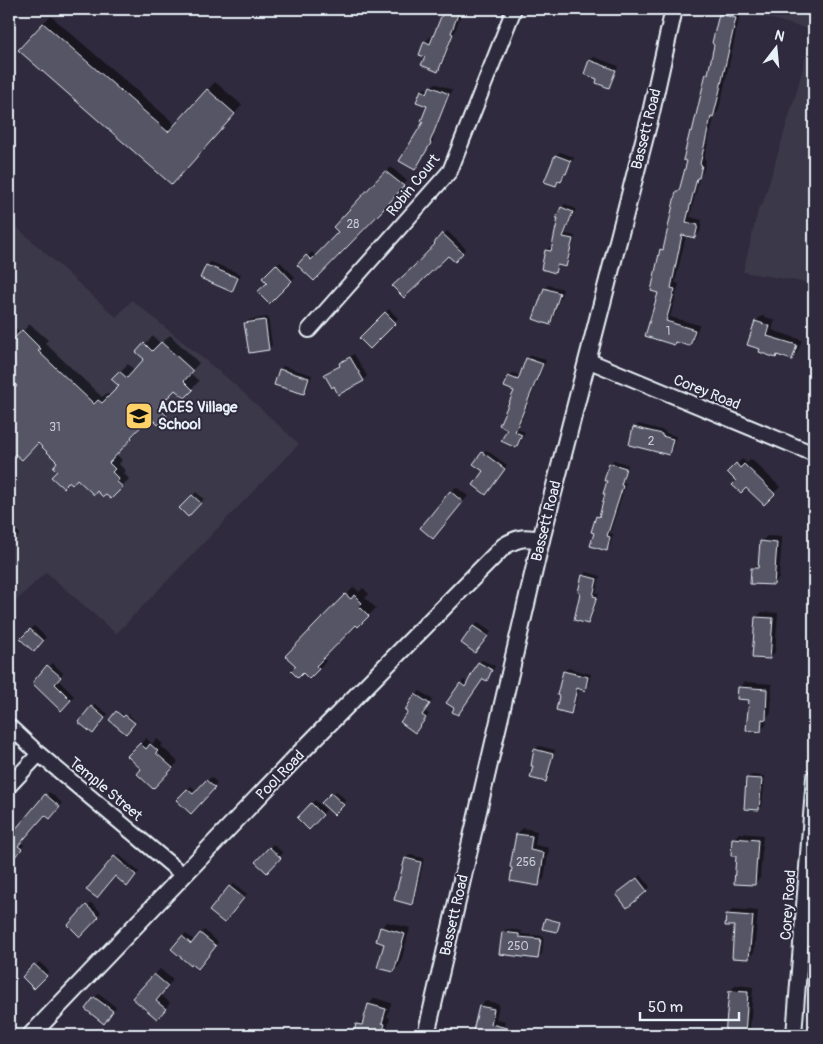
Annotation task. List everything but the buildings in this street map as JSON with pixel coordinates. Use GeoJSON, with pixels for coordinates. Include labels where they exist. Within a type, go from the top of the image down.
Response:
{"type":"FeatureCollection","features":[{"type":"Feature","properties":{"kind":"street","name":"Robin Court"},"geometry":{"type":"LineString","coordinates":[[309,330],[450,171],[514,9]]}},
{"type":"Feature","properties":{"kind":"street","name":"Bassett Road"},"geometry":{"type":"LineString","coordinates":[[426,1035],[541,540],[650,117],[674,9]]}},
{"type":"Feature","properties":{"kind":"street","name":"Corey Road"},"geometry":{"type":"LineString","coordinates":[[587,360],[814,454]]}},
{"type":"Feature","properties":{"kind":"street","name":"Pool Road"},"geometry":{"type":"LineString","coordinates":[[31,1035],[183,875],[504,546],[515,539],[527,537],[541,540]]}},
{"type":"Feature","properties":{"kind":"street","name":"Temple Street"},"geometry":{"type":"LineString","coordinates":[[9,726],[39,754],[183,875]]}},
{"type":"Feature","properties":{"kind":"street"},"geometry":{"type":"LineString","coordinates":[[9,786],[39,754]]}},
{"type":"Feature","properties":{"kind":"street","name":"Corey Road"},"geometry":{"type":"LineString","coordinates":[[794,1035],[814,777]]}},
{"type":"Feature","properties":{"kind":"shaded area"},"geometry":{"type":"Polygon","coordinates":[[[735,9],[814,9],[814,284],[743,272],[759,206],[762,206],[797,90],[812,30],[735,9]]]}},
{"type":"Feature","properties":{"kind":"shaded area","name":"ACES Village School"},"geometry":{"type":"Polygon","coordinates":[[[9,220],[116,317],[132,300],[233,383],[299,444],[116,634],[46,572],[9,608],[9,220]]]}},
{"type":"Feature","properties":{"kind":"place","name":"ACES Village School"},"geometry":{"type":"Point","coordinates":[139,416]}}]}
